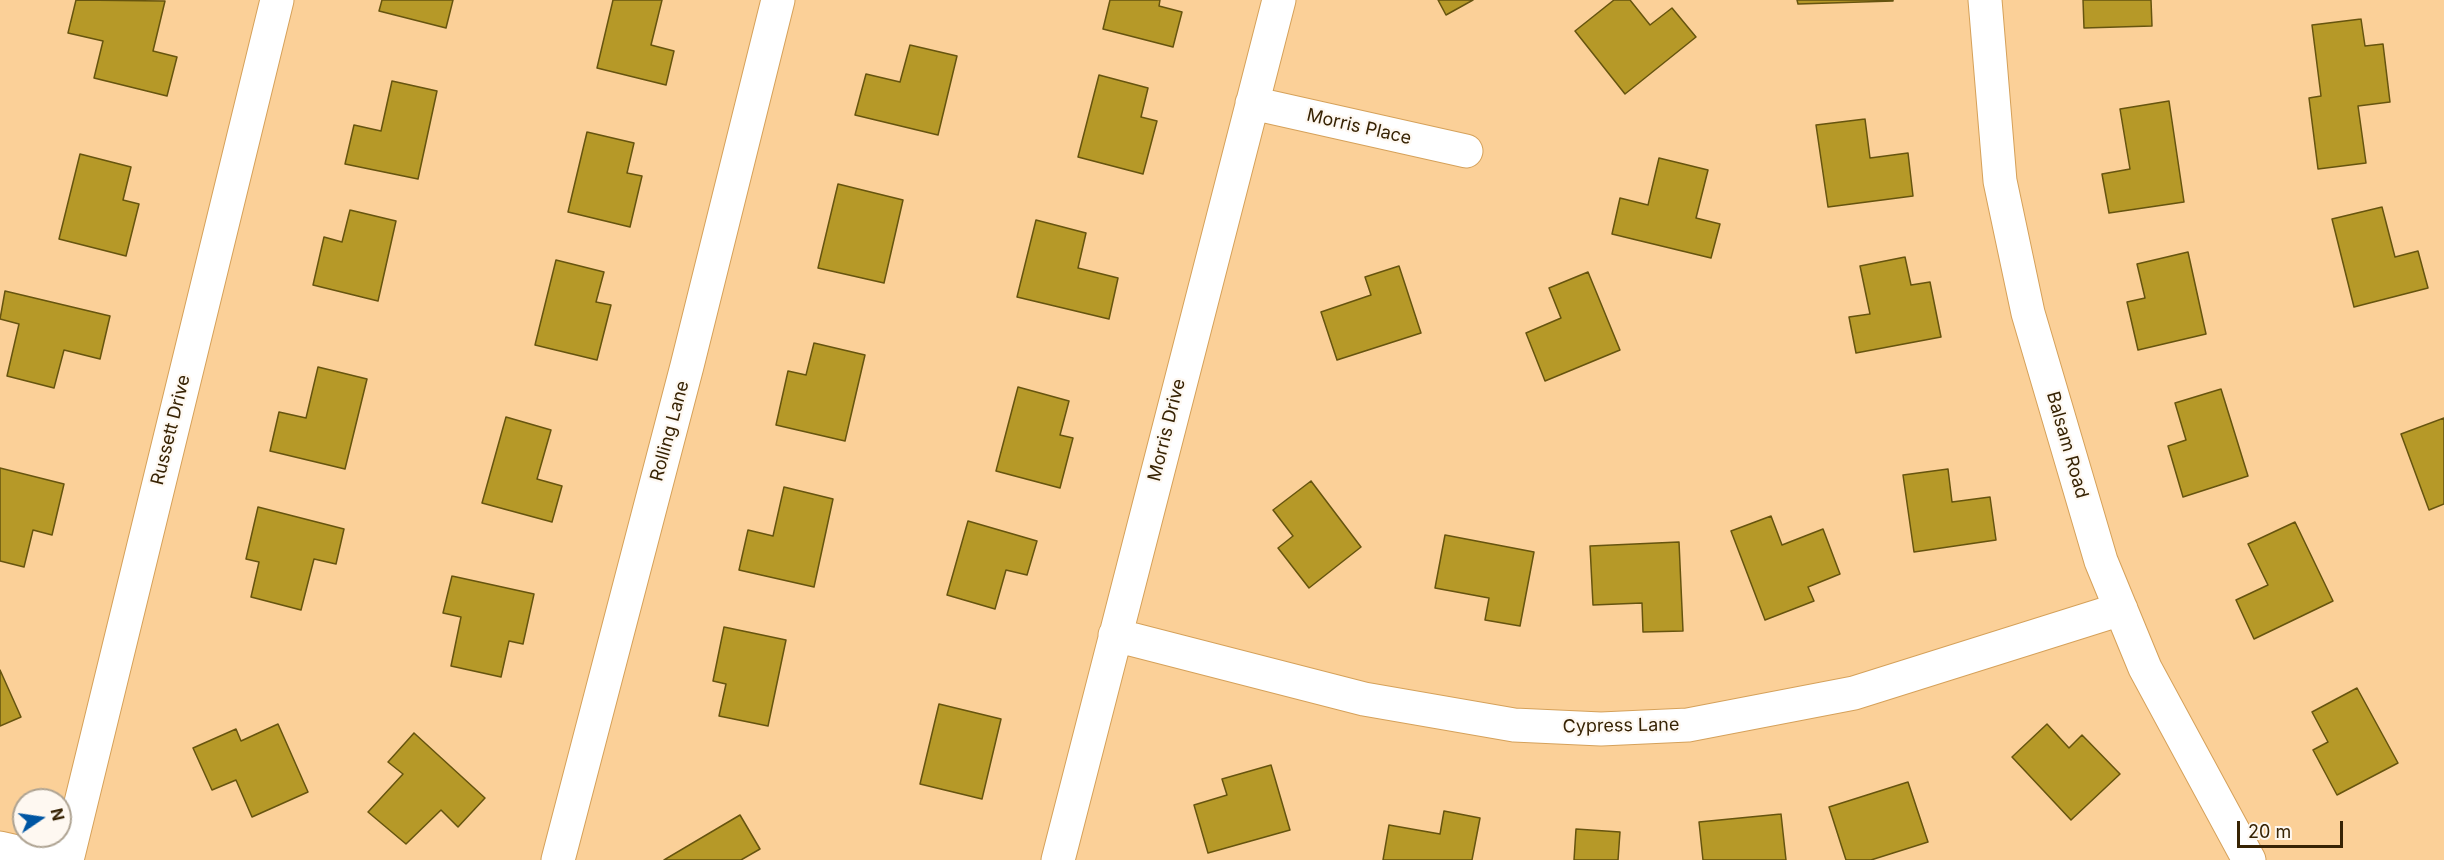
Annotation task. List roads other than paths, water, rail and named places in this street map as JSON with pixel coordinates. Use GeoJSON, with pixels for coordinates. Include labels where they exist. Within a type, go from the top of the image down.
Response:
{"type":"FeatureCollection","features":[{"type":"Feature","properties":{"kind":"street","name":"Russett Drive"},"geometry":{"type":"LineString","coordinates":[[66,860],[277,0]]}},
{"type":"Feature","properties":{"kind":"street","name":"Rolling Lane"},"geometry":{"type":"LineString","coordinates":[[558,860],[687,366],[778,0]]}},
{"type":"Feature","properties":{"kind":"street","name":"Morris Drive"},"geometry":{"type":"LineString","coordinates":[[1058,860],[1279,0]]}},
{"type":"Feature","properties":{"kind":"street","name":"Balsam Road"},"geometry":{"type":"LineString","coordinates":[[1985,0],[2000,181],[2028,313],[2101,561],[2145,668],[2249,860]]}},
{"type":"Feature","properties":{"kind":"street","name":"Morris Place"},"geometry":{"type":"LineString","coordinates":[[1251,103],[1466,151]]}},
{"type":"Feature","properties":{"kind":"street","name":"Cypress Lane"},"geometry":{"type":"LineString","coordinates":[[1115,635],[1364,699],[1514,725],[1601,729],[1688,725],[1854,693],[2121,609]]}},
{"type":"Feature","properties":{"kind":"street"},"geometry":{"type":"LineString","coordinates":[[0,848],[53,860]]}}]}
